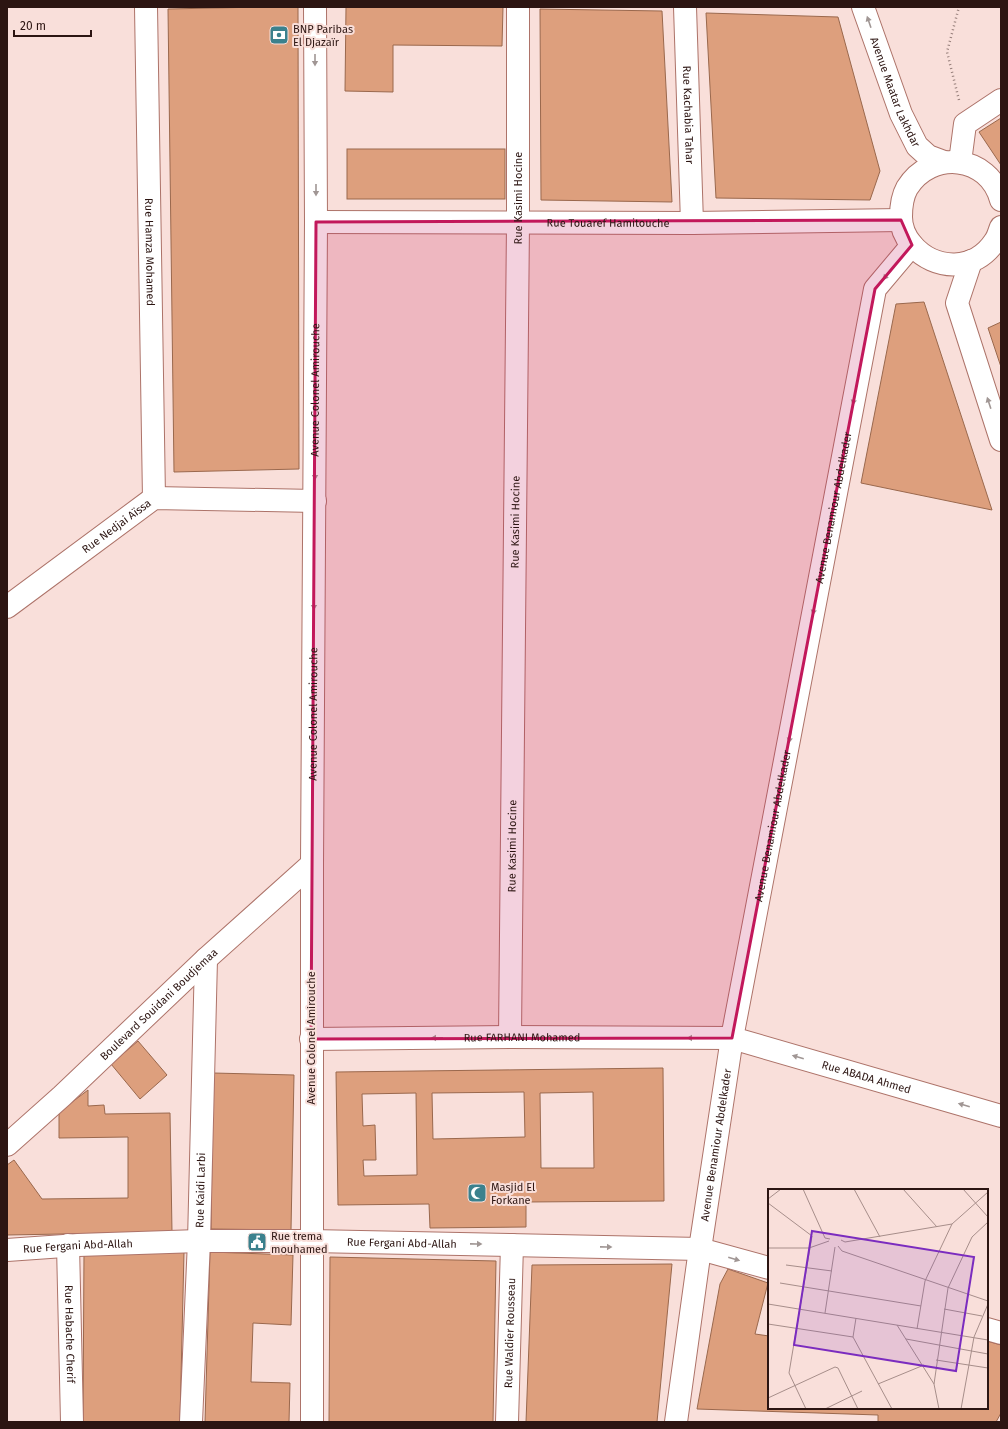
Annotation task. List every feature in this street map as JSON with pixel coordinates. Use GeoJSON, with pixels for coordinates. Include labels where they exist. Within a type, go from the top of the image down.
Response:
{"type":"FeatureCollection","features":[{"type":"Feature","properties":{"kind":"street","name":"Rue Hamza Mohamed"},"geometry":{"type":"LineString","coordinates":[[146,7],[154,498]]}},
{"type":"Feature","properties":{"kind":"street","name":"Avenue Colonel Amirouche"},"geometry":{"type":"LineString","coordinates":[[312,1422],[311,1039],[315,502],[315,7]]}},
{"type":"Feature","properties":{"kind":"street","name":"Rue Kasimi Hocine"},"geometry":{"type":"LineString","coordinates":[[510,1037],[518,223],[518,7]]}},
{"type":"Feature","properties":{"kind":"street","name":"Rue Kachabia Tahar"},"geometry":{"type":"LineString","coordinates":[[685,7],[692,222]]}},
{"type":"Feature","properties":{"kind":"street","name":"Avenue Maatar Lakhdar"},"geometry":{"type":"LineString","coordinates":[[864,7],[901,114],[917,146],[928,156],[976,168],[989,178],[999,192],[1001,200]]}},
{"type":"Feature","properties":{"kind":"street"},"geometry":{"type":"LineString","coordinates":[[1001,100],[965,124],[952,162],[929,167],[916,176],[906,189],[901,204],[901,220],[906,235],[912,245],[919,253],[940,264],[956,265],[971,261],[984,253],[996,241],[1001,227]]}},
{"type":"Feature","properties":{"kind":"street","name":"Rue Touaref Hamitouche"},"geometry":{"type":"LineString","coordinates":[[316,222],[518,223],[901,220]]}},
{"type":"Feature","properties":{"kind":"street","name":"Avenue Benamiour Abdelkader"},"geometry":{"type":"LineString","coordinates":[[676,1422],[700,1249],[732,1038],[876,289],[912,245]]}},
{"type":"Feature","properties":{"kind":"street"},"geometry":{"type":"LineString","coordinates":[[971,261],[956,303],[1001,440]]}},
{"type":"Feature","properties":{"kind":"street","name":"Rue Nedjai Aïssa"},"geometry":{"type":"LineString","coordinates":[[7,607],[154,498],[315,502]]}},
{"type":"Feature","properties":{"kind":"street","name":"Boulevard Souidani Boudjemaa"},"geometry":{"type":"LineString","coordinates":[[8,1142],[62,1096],[206,959],[312,864]]}},
{"type":"Feature","properties":{"kind":"street","name":"Rue Kaidi Larbi"},"geometry":{"type":"LineString","coordinates":[[191,1422],[199,1241],[206,959]]}},
{"type":"Feature","properties":{"kind":"street","name":"Rue FARHANI Mohamed"},"geometry":{"type":"LineString","coordinates":[[311,1039],[510,1037],[732,1038]]}},
{"type":"Feature","properties":{"kind":"street","name":"Rue ABADA Ahmed"},"geometry":{"type":"LineString","coordinates":[[732,1038],[1001,1116]]}},
{"type":"Feature","properties":{"kind":"street","name":"Rue Fergani Abd-Allah"},"geometry":{"type":"LineString","coordinates":[[7,1250],[68,1245],[199,1241],[311,1241],[700,1249],[768,1268]]}},
{"type":"Feature","properties":{"kind":"street","name":"Rue Habache Cherif"},"geometry":{"type":"LineString","coordinates":[[68,1245],[72,1422]]}},
{"type":"Feature","properties":{"kind":"street","name":"Rue Waldier Rousseau"},"geometry":{"type":"LineString","coordinates":[[507,1422],[512,1245]]}},
{"type":"Feature","properties":{"kind":"street"},"geometry":{"type":"LineString","coordinates":[[988,1329],[1001,1333]]}},
{"type":"Feature","properties":{"kind":"path"},"geometry":{"type":"LineString","coordinates":[[960,7],[947,52],[965,124]]}},
{"type":"Feature","properties":{"kind":"highlighted area"},"geometry":{"type":"Polygon","coordinates":[[[901,220],[912,245],[875,289],[732,1038],[311,1039],[316,222],[901,220]]]}},
{"type":"Feature","properties":{"kind":"building"},"geometry":{"type":"Polygon","coordinates":[[[298,7],[299,469],[174,472],[168,9],[298,7]]]}},
{"type":"Feature","properties":{"kind":"building"},"geometry":{"type":"Polygon","coordinates":[[[346,7],[503,7],[502,46],[393,45],[393,92],[345,91],[346,7]]]}},
{"type":"Feature","properties":{"kind":"building"},"geometry":{"type":"Polygon","coordinates":[[[540,9],[662,11],[672,202],[541,200],[540,9]]]}},
{"type":"Feature","properties":{"kind":"building"},"geometry":{"type":"Polygon","coordinates":[[[706,13],[838,17],[880,171],[870,200],[716,198],[706,13]]]}},
{"type":"Feature","properties":{"kind":"building"},"geometry":{"type":"Polygon","coordinates":[[[1001,118],[1001,165],[979,132],[1001,118]]]}},
{"type":"Feature","properties":{"kind":"building"},"geometry":{"type":"Polygon","coordinates":[[[347,149],[505,149],[505,199],[347,199],[347,149]]]}},
{"type":"Feature","properties":{"kind":"building"},"geometry":{"type":"Polygon","coordinates":[[[924,302],[992,510],[861,483],[896,304],[924,302]]]}},
{"type":"Feature","properties":{"kind":"building"},"geometry":{"type":"Polygon","coordinates":[[[1001,322],[1001,367],[988,328],[1001,322]]]}},
{"type":"Feature","properties":{"kind":"building"},"geometry":{"type":"Polygon","coordinates":[[[138,1041],[167,1075],[140,1099],[111,1064],[138,1041]]]}},
{"type":"Feature","properties":{"kind":"building"},"geometry":{"type":"Polygon","coordinates":[[[663,1068],[664,1201],[526,1202],[526,1227],[430,1228],[429,1204],[338,1205],[336,1072],[663,1068]],[[524,1092],[432,1093],[433,1139],[525,1137],[524,1092]],[[593,1092],[540,1093],[541,1168],[594,1168],[593,1092]],[[416,1093],[362,1094],[363,1126],[375,1125],[376,1160],[363,1160],[364,1176],[417,1175],[416,1093]]]}},
{"type":"Feature","properties":{"kind":"building"},"geometry":{"type":"Polygon","coordinates":[[[213,1073],[294,1075],[291,1230],[211,1229],[213,1073]]]}},
{"type":"Feature","properties":{"kind":"building"},"geometry":{"type":"Polygon","coordinates":[[[88,1090],[88,1106],[104,1105],[105,1114],[170,1113],[172,1232],[7,1235],[7,1165],[14,1160],[42,1199],[128,1198],[128,1137],[59,1138],[59,1112],[88,1090]]]}},
{"type":"Feature","properties":{"kind":"building"},"geometry":{"type":"Polygon","coordinates":[[[84,1252],[184,1252],[180,1422],[83,1422],[84,1252]]]}},
{"type":"Feature","properties":{"kind":"building"},"geometry":{"type":"Polygon","coordinates":[[[210,1252],[293,1255],[291,1325],[253,1323],[251,1382],[290,1383],[289,1422],[205,1422],[210,1252]]]}},
{"type":"Feature","properties":{"kind":"building"},"geometry":{"type":"Polygon","coordinates":[[[330,1257],[496,1261],[493,1422],[329,1422],[330,1257]]]}},
{"type":"Feature","properties":{"kind":"building"},"geometry":{"type":"Polygon","coordinates":[[[672,1264],[657,1422],[526,1422],[532,1265],[672,1264]]]}},
{"type":"Feature","properties":{"kind":"building"},"geometry":{"type":"Polygon","coordinates":[[[728,1269],[768,1283],[755,1334],[768,1336],[768,1409],[988,1409],[988,1341],[1001,1345],[1001,1413],[996,1422],[878,1422],[878,1415],[697,1409],[720,1284],[728,1269]]]}},
{"type":"Feature","properties":{"kind":"place","name":"BNP Paribas El Djazaïr"},"geometry":{"type":"Point","coordinates":[279,35]}},
{"type":"Feature","properties":{"kind":"place","name":"Masjid El Forkane"},"geometry":{"type":"Point","coordinates":[477,1193]}},
{"type":"Feature","properties":{"kind":"place","name":"Rue trema mouhamed"},"geometry":{"type":"Point","coordinates":[257,1242]}}]}
